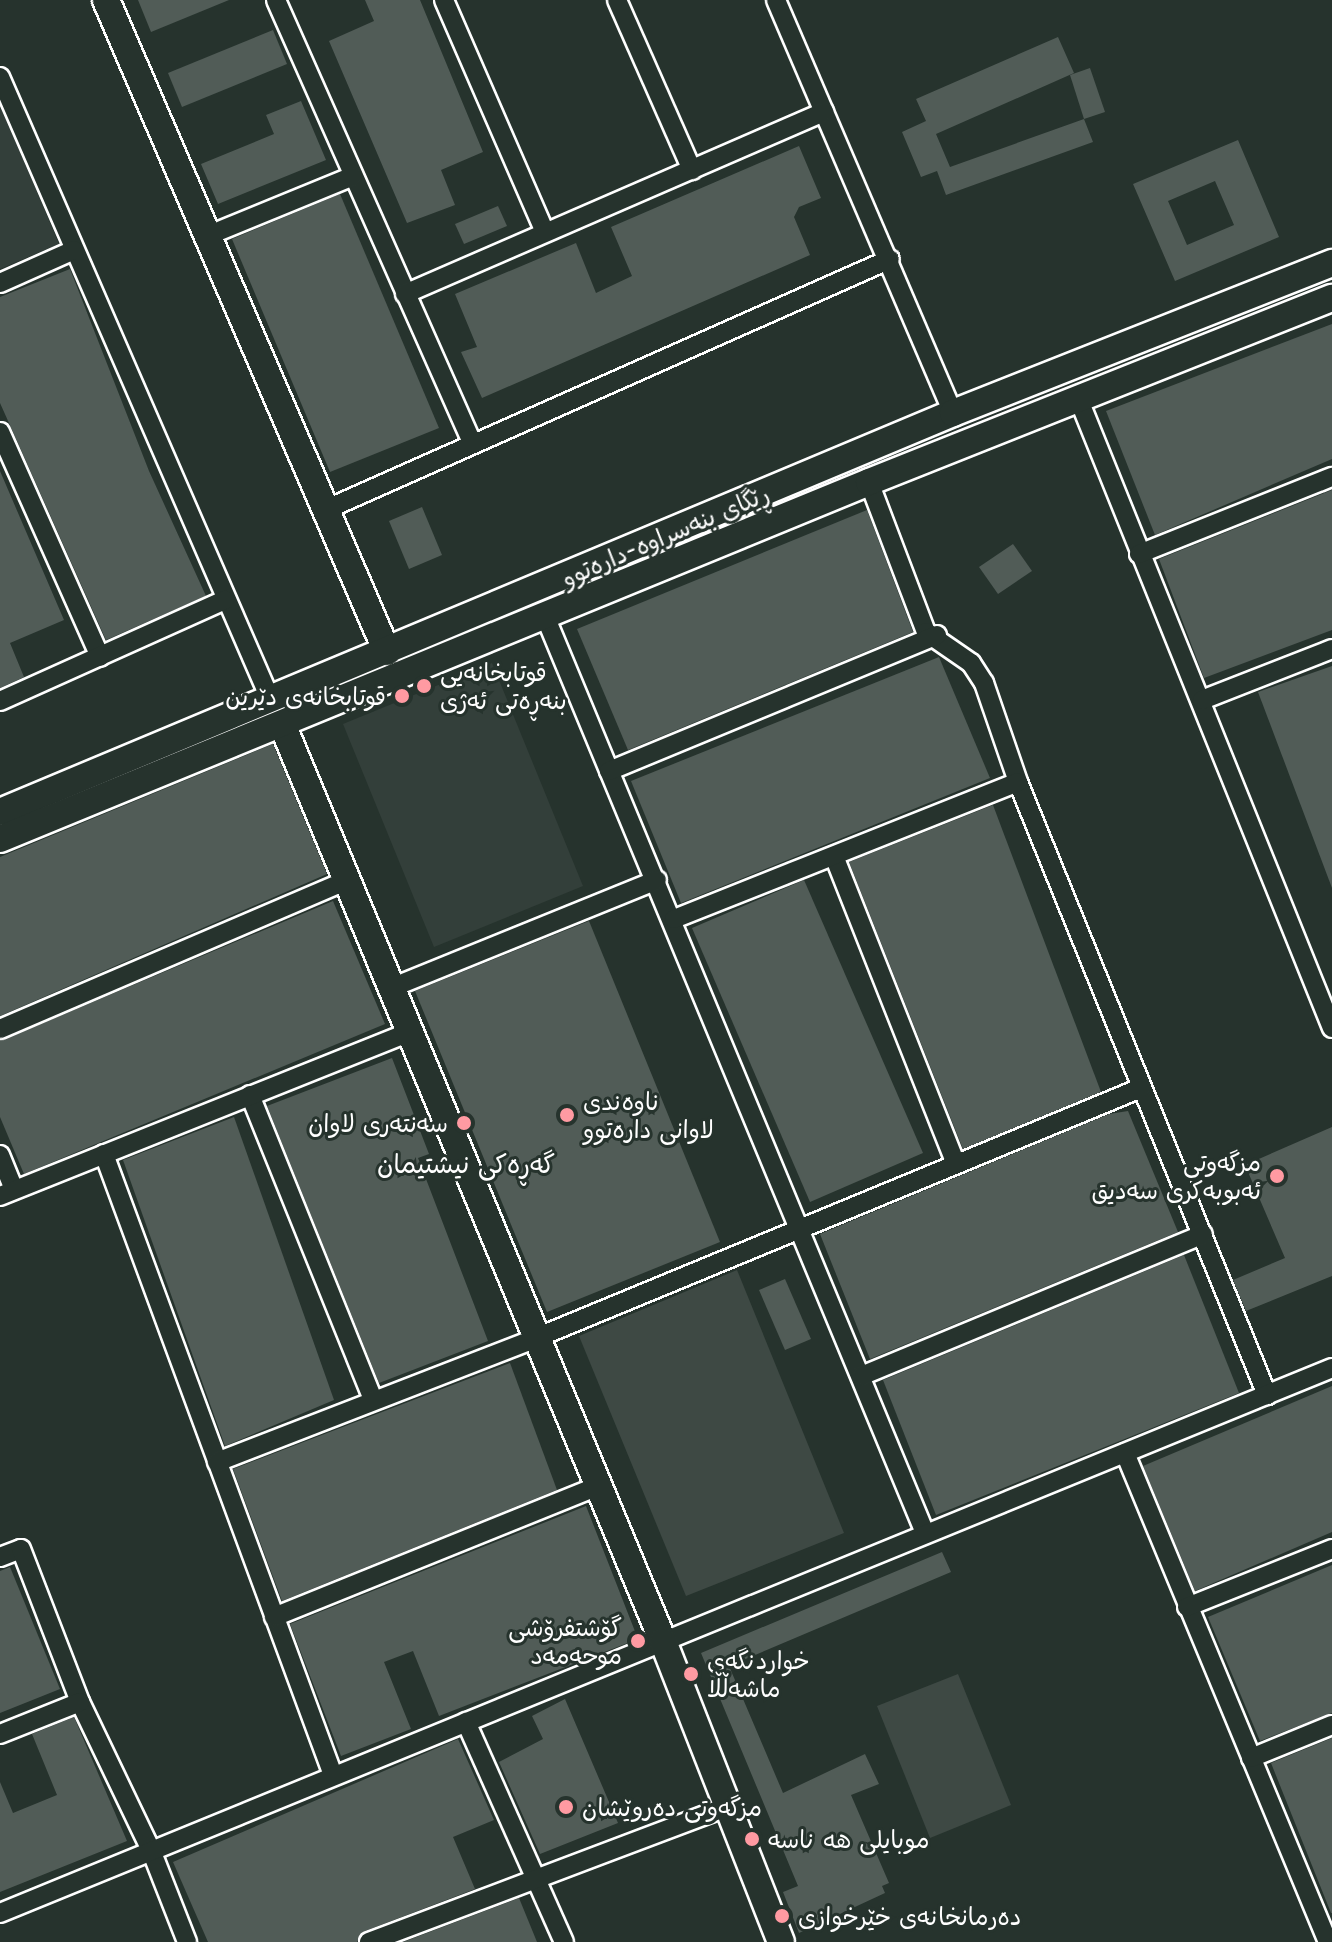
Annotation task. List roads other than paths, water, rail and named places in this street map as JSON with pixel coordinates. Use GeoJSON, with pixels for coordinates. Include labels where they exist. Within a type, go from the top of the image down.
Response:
{"type":"FeatureCollection","features":[{"type":"Feature","properties":{"kind":"street"},"geometry":{"type":"LineString","coordinates":[[106,0],[387,652]]}},
{"type":"Feature","properties":{"kind":"street"},"geometry":{"type":"LineString","coordinates":[[276,0],[473,444]]}},
{"type":"Feature","properties":{"kind":"street"},"geometry":{"type":"LineString","coordinates":[[444,0],[545,232]]}},
{"type":"Feature","properties":{"kind":"street"},"geometry":{"type":"LineString","coordinates":[[617,0],[692,170]]}},
{"type":"Feature","properties":{"kind":"street"},"geometry":{"type":"LineString","coordinates":[[776,0],[890,259],[953,413]]}},
{"type":"Feature","properties":{"kind":"street"},"geometry":{"type":"LineString","coordinates":[[0,77],[225,600],[277,712],[663,1641],[781,1942]]}},
{"type":"Feature","properties":{"kind":"street"},"geometry":{"type":"LineString","coordinates":[[405,294],[824,112]]}},
{"type":"Feature","properties":{"kind":"street"},"geometry":{"type":"LineString","coordinates":[[207,236],[353,176]]}},
{"type":"Feature","properties":{"kind":"street"},"geometry":{"type":"LineString","coordinates":[[0,283],[74,250]]}},
{"type":"Feature","properties":{"kind":"street"},"geometry":{"type":"LineString","coordinates":[[325,510],[890,259]]}},
{"type":"Feature","properties":{"kind":"street","name":"ڕێگای بنەسراوە-دارەتوو"},"geometry":{"type":"LineString","coordinates":[[0,839],[277,712],[387,652],[953,413],[1332,263]]}},
{"type":"Feature","properties":{"kind":"street","name":"ڕێگای بنەسراوە-دارەتوو"},"geometry":{"type":"LineString","coordinates":[[1,809],[555,612],[869,482],[1332,298]]}},
{"type":"Feature","properties":{"kind":"street"},"geometry":{"type":"LineString","coordinates":[[1079,400],[1330,1019]]}},
{"type":"Feature","properties":{"kind":"street"},"geometry":{"type":"LineString","coordinates":[[0,432],[100,657]]}},
{"type":"Feature","properties":{"kind":"street"},"geometry":{"type":"LineString","coordinates":[[1139,554],[1332,477]]}},
{"type":"Feature","properties":{"kind":"street"},"geometry":{"type":"LineString","coordinates":[[869,482],[926,632],[937,635]]}},
{"type":"Feature","properties":{"kind":"street"},"geometry":{"type":"LineString","coordinates":[[553,582],[555,612],[609,771],[802,1227],[925,1533]]}},
{"type":"Feature","properties":{"kind":"street"},"geometry":{"type":"LineString","coordinates":[[0,701],[225,600]]}},
{"type":"Feature","properties":{"kind":"street"},"geometry":{"type":"LineString","coordinates":[[609,771],[937,635]]}},
{"type":"Feature","properties":{"kind":"street"},"geometry":{"type":"LineString","coordinates":[[937,635],[937,644],[962,656],[978,673],[1018,782],[1267,1395]]}},
{"type":"Feature","properties":{"kind":"street"},"geometry":{"type":"LineString","coordinates":[[1202,700],[1332,649]]}},
{"type":"Feature","properties":{"kind":"street"},"geometry":{"type":"LineString","coordinates":[[674,919],[1018,782]]}},
{"type":"Feature","properties":{"kind":"street"},"geometry":{"type":"LineString","coordinates":[[834,856],[956,1164]]}},
{"type":"Feature","properties":{"kind":"street"},"geometry":{"type":"LineString","coordinates":[[391,988],[657,880]]}},
{"type":"Feature","properties":{"kind":"street"},"geometry":{"type":"LineString","coordinates":[[0,1029],[345,881]]}},
{"type":"Feature","properties":{"kind":"street"},"geometry":{"type":"LineString","coordinates":[[0,1155],[6,1192],[409,1032]]}},
{"type":"Feature","properties":{"kind":"street"},"geometry":{"type":"LineString","coordinates":[[217,1462],[536,1338],[1141,1088]]}},
{"type":"Feature","properties":{"kind":"street"},"geometry":{"type":"LineString","coordinates":[[250,1095],[373,1399]]}},
{"type":"Feature","properties":{"kind":"street"},"geometry":{"type":"LineString","coordinates":[[104,1154],[333,1775]]}},
{"type":"Feature","properties":{"kind":"street"},"geometry":{"type":"LineString","coordinates":[[861,1376],[1203,1234]]}},
{"type":"Feature","properties":{"kind":"street"},"geometry":{"type":"LineString","coordinates":[[0,1913],[1332,1368]]}},
{"type":"Feature","properties":{"kind":"street"},"geometry":{"type":"LineString","coordinates":[[1125,1453],[1328,1942]]}},
{"type":"Feature","properties":{"kind":"street"},"geometry":{"type":"LineString","coordinates":[[274,1617],[598,1486]]}},
{"type":"Feature","properties":{"kind":"street"},"geometry":{"type":"LineString","coordinates":[[0,1557],[21,1549],[80,1702],[151,1850],[187,1942]]}},
{"type":"Feature","properties":{"kind":"street"},"geometry":{"type":"LineString","coordinates":[[1187,1607],[1332,1549]]}},
{"type":"Feature","properties":{"kind":"street"},"geometry":{"type":"LineString","coordinates":[[0,1734],[80,1702]]}},
{"type":"Feature","properties":{"kind":"street"},"geometry":{"type":"LineString","coordinates":[[466,1722],[564,1942]]}},
{"type":"Feature","properties":{"kind":"street"},"geometry":{"type":"LineString","coordinates":[[1251,1758],[1332,1725]]}},
{"type":"Feature","properties":{"kind":"street"},"geometry":{"type":"LineString","coordinates":[[369,1942],[536,1876],[726,1807]]}},
{"type":"Feature","properties":{"kind":"place","name":"قوتابخانەیی بنەڕەتی ئەژی"},"geometry":{"type":"Point","coordinates":[424,686]}},
{"type":"Feature","properties":{"kind":"place","name":"قوتابخانەى دێرین"},"geometry":{"type":"Point","coordinates":[402,696]}},
{"type":"Feature","properties":{"kind":"place","name":"ناوەندی لاوانی دارەتوو"},"geometry":{"type":"Point","coordinates":[567,1115]}},
{"type":"Feature","properties":{"kind":"place","name":"سەنتەری لاوان"},"geometry":{"type":"Point","coordinates":[464,1123]}},
{"type":"Feature","properties":{"kind":"place","name":"مزگەوتی ئەبوبەکری سەدیق"},"geometry":{"type":"Point","coordinates":[1277,1176]}},
{"type":"Feature","properties":{"kind":"place","name":"گۆشتفرۆشی موحەمەد"},"geometry":{"type":"Point","coordinates":[638,1641]}},
{"type":"Feature","properties":{"kind":"place","name":"خواردنگەی ماشەڵڵا"},"geometry":{"type":"Point","coordinates":[691,1674]}},
{"type":"Feature","properties":{"kind":"place","name":"مزگەوتی دەروێشان"},"geometry":{"type":"Point","coordinates":[566,1807]}},
{"type":"Feature","properties":{"kind":"place","name":"موبایلی هه ناسه"},"geometry":{"type":"Point","coordinates":[752,1839]}},
{"type":"Feature","properties":{"kind":"place","name":"دەرمانخانەی خێرخوازی"},"geometry":{"type":"Point","coordinates":[782,1916]}},
{"type":"Feature","properties":{"kind":"district","name":"گەڕەکی نیشتیمان"},"geometry":{"type":"Point","coordinates":[466,1163]}}]}
